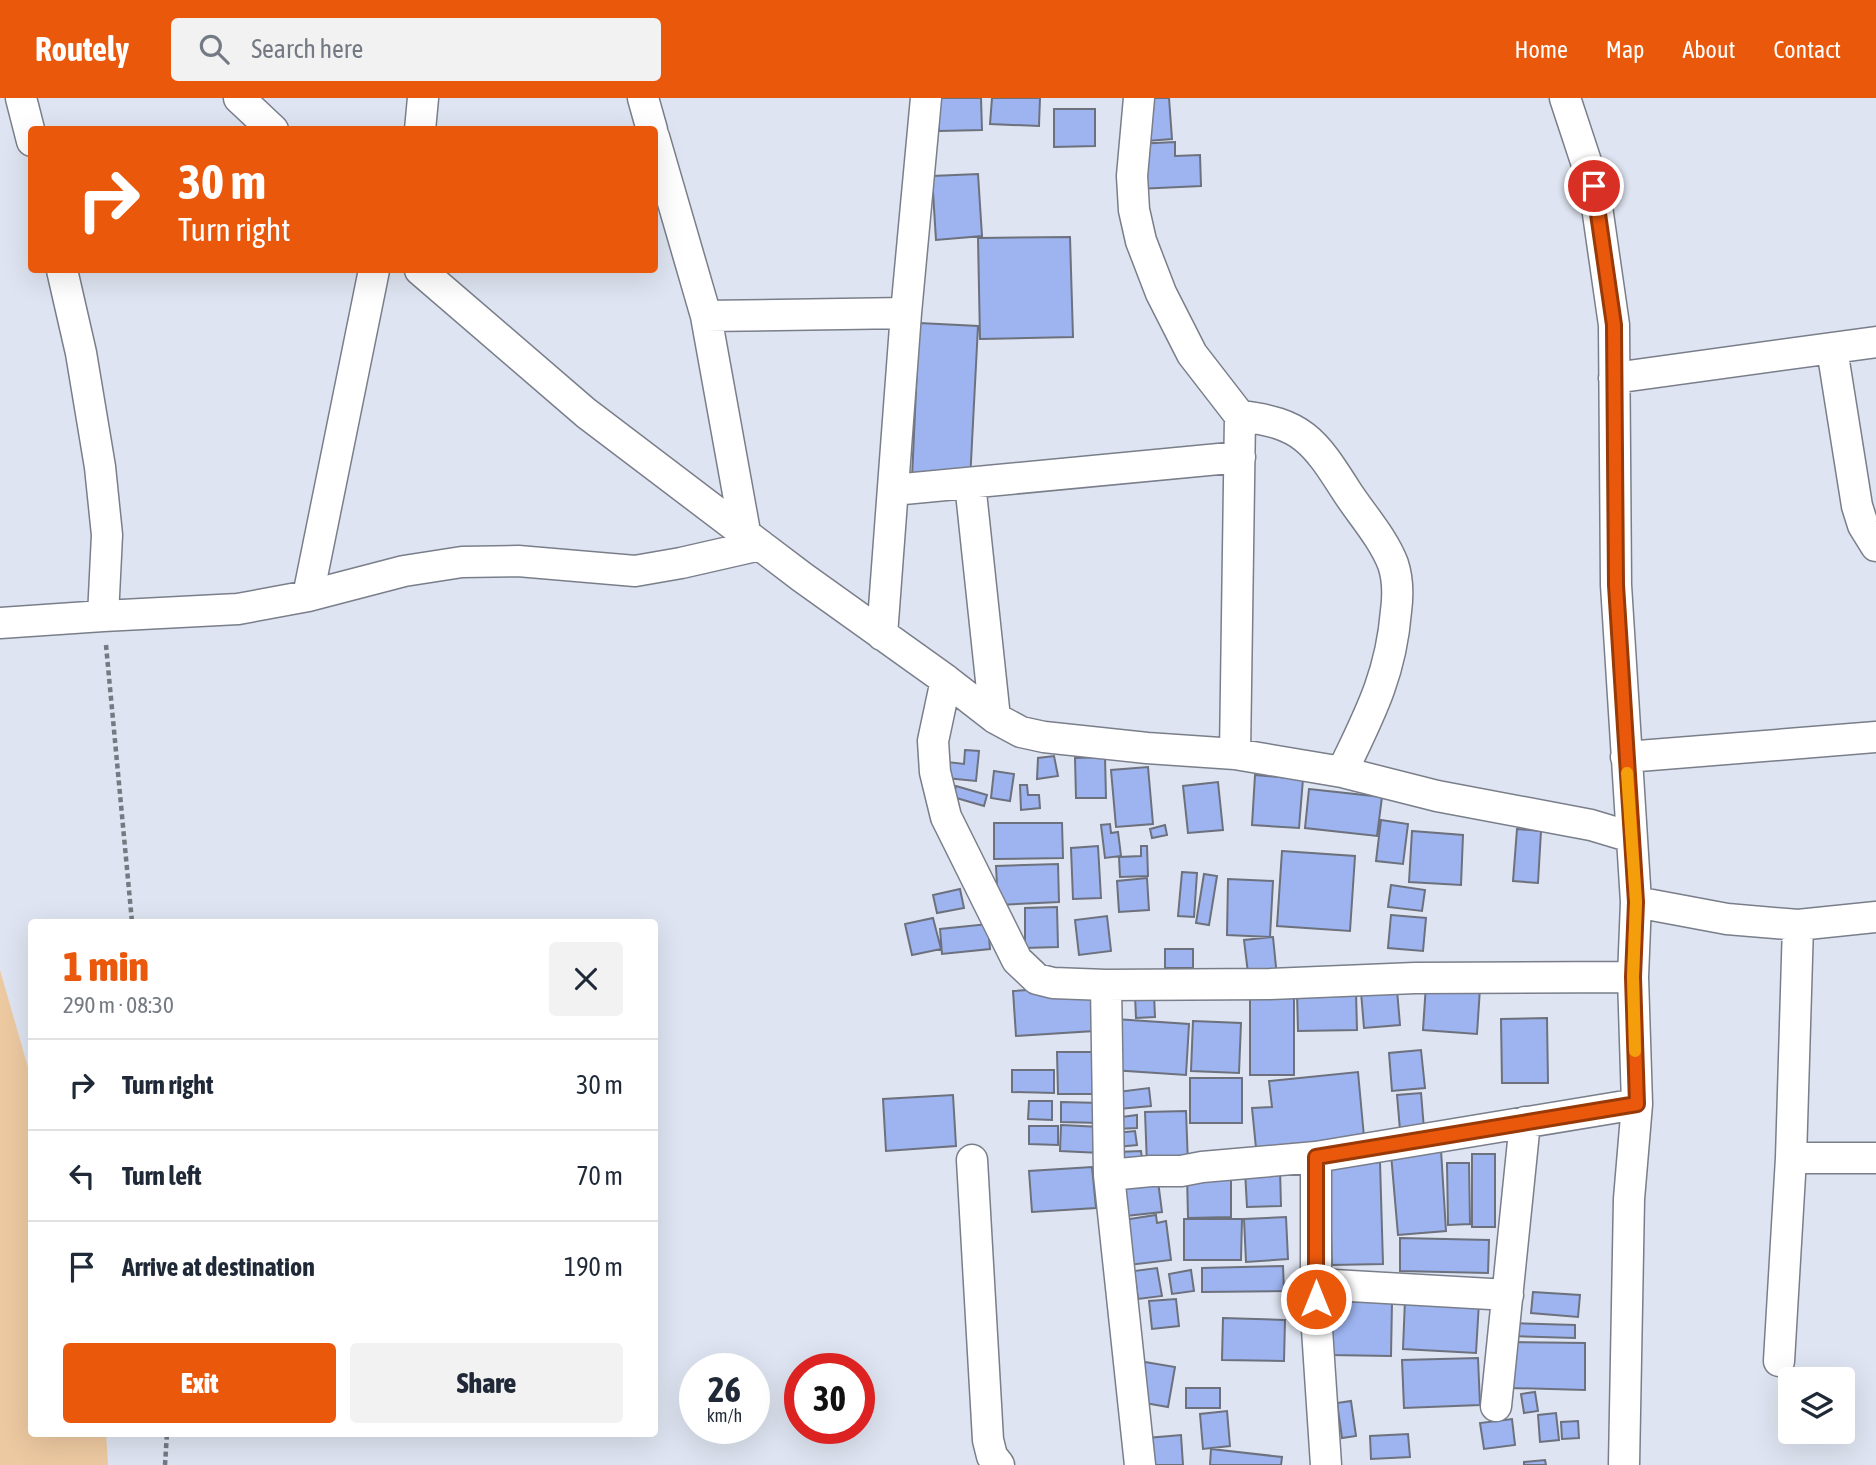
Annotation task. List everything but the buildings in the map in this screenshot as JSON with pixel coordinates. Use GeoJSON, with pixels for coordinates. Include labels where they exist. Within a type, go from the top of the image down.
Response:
{"type":"FeatureCollection","features":[{"type":"Feature","properties":{"kind":"street"},"geometry":{"type":"LineString","coordinates":[[22,98],[29,126]]}},
{"type":"Feature","properties":{"kind":"street"},"geometry":{"type":"LineString","coordinates":[[239,98],[269,126]]}},
{"type":"Feature","properties":{"kind":"street"},"geometry":{"type":"LineString","coordinates":[[420,126],[423,98]]}},
{"type":"Feature","properties":{"kind":"street"},"geometry":{"type":"LineString","coordinates":[[643,98],[651,126]]}},
{"type":"Feature","properties":{"kind":"street"},"geometry":{"type":"LineString","coordinates":[[882,635],[906,313],[926,98]]}},
{"type":"Feature","properties":{"kind":"street"},"geometry":{"type":"LineString","coordinates":[[1139,98],[1132,176],[1134,210],[1141,241],[1161,293],[1192,354],[1240,416],[1234,754]]}},
{"type":"Feature","properties":{"kind":"street"},"geometry":{"type":"LineString","coordinates":[[1565,98],[1594,186],[1614,325],[1616,585],[1636,902],[1633,977],[1637,1104],[1629,1199],[1624,1465]]}},
{"type":"Feature","properties":{"kind":"street"},"geometry":{"type":"LineString","coordinates":[[658,151],[706,316],[752,539]]}},
{"type":"Feature","properties":{"kind":"street"},"geometry":{"type":"LineString","coordinates":[[63,273],[81,353],[100,467],[107,535],[103,616]]}},
{"type":"Feature","properties":{"kind":"street"},"geometry":{"type":"LineString","coordinates":[[308,596],[373,273]]}},
{"type":"Feature","properties":{"kind":"street"},"geometry":{"type":"LineString","coordinates":[[423,273],[586,414],[995,718],[1021,732],[1044,737],[1234,754],[1342,772],[1437,796],[1580,822],[1632,837]]}},
{"type":"Feature","properties":{"kind":"street"},"geometry":{"type":"LineString","coordinates":[[706,316],[906,313]]}},
{"type":"Feature","properties":{"kind":"street"},"geometry":{"type":"LineString","coordinates":[[1614,378],[1876,342]]}},
{"type":"Feature","properties":{"kind":"street"},"geometry":{"type":"LineString","coordinates":[[1832,349],[1857,506],[1863,525],[1876,546]]}},
{"type":"Feature","properties":{"kind":"street"},"geometry":{"type":"LineString","coordinates":[[1240,416],[1270,419],[1293,428],[1314,445],[1380,539],[1393,565],[1398,592],[1394,643],[1377,702],[1342,772]]}},
{"type":"Feature","properties":{"kind":"street"},"geometry":{"type":"LineString","coordinates":[[893,490],[1240,457]]}},
{"type":"Feature","properties":{"kind":"street"},"geometry":{"type":"LineString","coordinates":[[970,483],[995,718]]}},
{"type":"Feature","properties":{"kind":"street"},"geometry":{"type":"LineString","coordinates":[[0,623],[238,609],[308,596],[404,572],[462,562],[518,561],[635,571],[681,563],[752,539]]}},
{"type":"Feature","properties":{"kind":"street"},"geometry":{"type":"LineString","coordinates":[[946,680],[933,741],[935,772],[946,817],[1017,960],[1037,979],[1053,983],[1106,985],[1270,984],[1415,978],[1633,977]]}},
{"type":"Feature","properties":{"kind":"street"},"geometry":{"type":"LineString","coordinates":[[1626,757],[1876,737]]}},
{"type":"Feature","properties":{"kind":"street"},"geometry":{"type":"LineString","coordinates":[[1636,902],[1727,919],[1798,925],[1876,917]]}},
{"type":"Feature","properties":{"kind":"street"},"geometry":{"type":"LineString","coordinates":[[1779,1362],[1791,1158],[1798,925]]}},
{"type":"Feature","properties":{"kind":"street"},"geometry":{"type":"LineString","coordinates":[[1106,985],[1109,1175],[1133,1464]]}},
{"type":"Feature","properties":{"kind":"street"},"geometry":{"type":"LineString","coordinates":[[1109,1175],[1181,1171],[1316,1157],[1637,1104]]}},
{"type":"Feature","properties":{"kind":"street"},"geometry":{"type":"LineString","coordinates":[[1496,1406],[1525,1122]]}},
{"type":"Feature","properties":{"kind":"street"},"geometry":{"type":"LineString","coordinates":[[1316,1157],[1316,1284],[1326,1465]]}},
{"type":"Feature","properties":{"kind":"street"},"geometry":{"type":"LineString","coordinates":[[1791,1158],[1876,1158]]}},
{"type":"Feature","properties":{"kind":"street"},"geometry":{"type":"LineString","coordinates":[[972,1160],[988,1440],[992,1456],[999,1465]]}},
{"type":"Feature","properties":{"kind":"street"},"geometry":{"type":"LineString","coordinates":[[1316,1284],[1508,1295]]}},
{"type":"Feature","properties":{"kind":"path"},"geometry":{"type":"LineString","coordinates":[[103,616],[132,919]]}},
{"type":"Feature","properties":{"kind":"path"},"geometry":{"type":"LineString","coordinates":[[165,1465],[167,1437]]}},
{"type":"Feature","properties":{"kind":"shaded area"},"geometry":{"type":"Polygon","coordinates":[[[0,970],[28,1068],[28,1437],[106,1437],[108,1465],[0,1465],[0,970]]]}},
{"type":"Feature","properties":{"kind":"slow traffic"},"geometry":{"type":"LineString","coordinates":[[1627,773],[1636,902],[1633,977],[1635,1051]]}},
{"type":"Feature","properties":{"kind":"route"},"geometry":{"type":"LineString","coordinates":[[1316,1299],[1316,1157],[1637,1104],[1633,977],[1636,902],[1616,585],[1614,325],[1594,186]]}}]}
